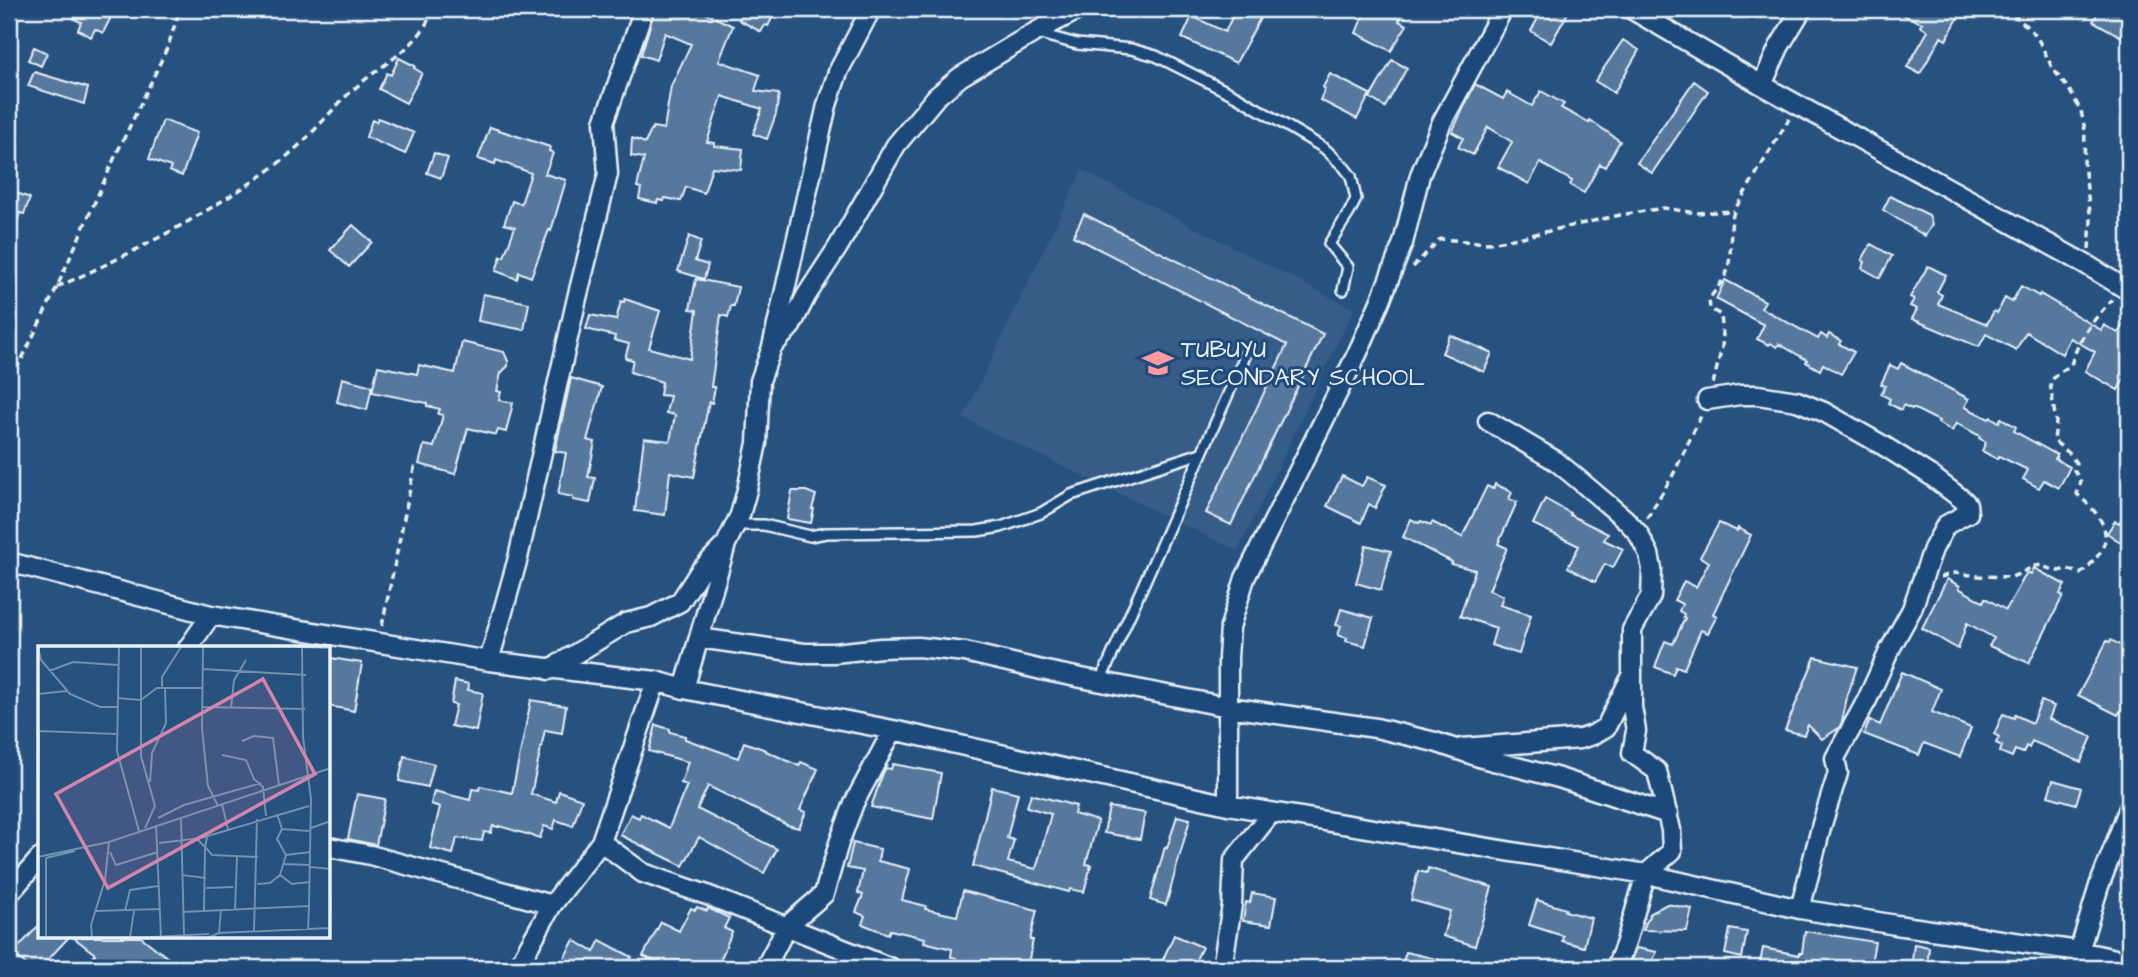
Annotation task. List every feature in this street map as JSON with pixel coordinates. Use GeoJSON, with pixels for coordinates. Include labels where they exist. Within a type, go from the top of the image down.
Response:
{"type":"FeatureCollection","features":[{"type":"Feature","properties":{"kind":"street"},"geometry":{"type":"LineString","coordinates":[[489,661],[519,558],[577,298],[608,174],[604,122],[644,9]]}},
{"type":"Feature","properties":{"kind":"street"},"geometry":{"type":"LineString","coordinates":[[684,689],[726,544],[736,525],[747,490],[757,443],[760,381],[772,347],[827,105],[838,72],[871,9]]}},
{"type":"Feature","properties":{"kind":"street"},"geometry":{"type":"LineString","coordinates":[[772,347],[791,326],[896,145],[936,97],[960,77],[1080,9]]}},
{"type":"Feature","properties":{"kind":"street"},"geometry":{"type":"LineString","coordinates":[[1228,805],[1230,627],[1245,578],[1363,340],[1403,243],[1425,162],[1455,94],[1503,9]]}},
{"type":"Feature","properties":{"kind":"street"},"geometry":{"type":"LineString","coordinates":[[1631,9],[1762,85],[2087,265],[2124,296]]}},
{"type":"Feature","properties":{"kind":"street"},"geometry":{"type":"LineString","coordinates":[[1762,85],[1779,47],[1802,9]]}},
{"type":"Feature","properties":{"kind":"street"},"geometry":{"type":"LineString","coordinates":[[1707,400],[1758,395],[1797,401],[1824,412],[1884,446],[1930,475],[1968,504],[1968,513],[1946,525],[1933,549],[1912,610],[1835,758],[1838,773],[1800,909]]}},
{"type":"Feature","properties":{"kind":"street"},"geometry":{"type":"LineString","coordinates":[[1488,421],[1556,461],[1605,501],[1638,533],[1649,554],[1651,596],[1632,630],[1632,707],[1636,731],[1632,753],[1657,771],[1668,814],[1672,850],[1646,874],[1616,968]]}},
{"type":"Feature","properties":{"kind":"street"},"geometry":{"type":"LineString","coordinates":[[549,670],[626,623],[651,617],[680,601],[701,571],[726,544]]}},
{"type":"Feature","properties":{"kind":"street"},"geometry":{"type":"LineString","coordinates":[[9,562],[211,615],[549,670],[656,681],[684,689],[893,730],[1228,805],[1646,874],[1800,909],[2077,960],[2129,961]]}},
{"type":"Feature","properties":{"kind":"street"},"geometry":{"type":"LineString","coordinates":[[189,646],[211,615]]}},
{"type":"Feature","properties":{"kind":"street"},"geometry":{"type":"LineString","coordinates":[[699,638],[804,653],[881,648],[930,648],[965,652],[1228,707],[1376,728],[1572,782],[1668,814]]}},
{"type":"Feature","properties":{"kind":"street"},"geometry":{"type":"LineString","coordinates":[[1455,749],[1580,740],[1593,735],[1606,727],[1632,674]]}},
{"type":"Feature","properties":{"kind":"street"},"geometry":{"type":"LineString","coordinates":[[517,968],[552,905],[601,842],[656,681]]}},
{"type":"Feature","properties":{"kind":"street"},"geometry":{"type":"LineString","coordinates":[[765,968],[787,926],[824,894],[854,803],[893,730]]}},
{"type":"Feature","properties":{"kind":"street"},"geometry":{"type":"LineString","coordinates":[[2077,960],[2099,886],[2129,808]]}},
{"type":"Feature","properties":{"kind":"street"},"geometry":{"type":"LineString","coordinates":[[1222,968],[1232,905],[1234,860],[1271,813]]}},
{"type":"Feature","properties":{"kind":"street"},"geometry":{"type":"LineString","coordinates":[[601,842],[643,873],[891,968]]}},
{"type":"Feature","properties":{"kind":"street"},"geometry":{"type":"LineString","coordinates":[[331,847],[359,852],[552,905]]}},
{"type":"Feature","properties":{"kind":"street"},"geometry":{"type":"LineString","coordinates":[[9,894],[38,860]]}},
{"type":"Feature","properties":{"kind":"lane"},"geometry":{"type":"LineString","coordinates":[[1037,31],[1077,44],[1131,49],[1156,56],[1236,96],[1324,148],[1351,176],[1356,199],[1329,244],[1348,267],[1343,290]]}},
{"type":"Feature","properties":{"kind":"lane"},"geometry":{"type":"LineString","coordinates":[[1100,682],[1246,354]]}},
{"type":"Feature","properties":{"kind":"lane"},"geometry":{"type":"LineString","coordinates":[[736,525],[764,525],[810,536],[826,533],[977,531],[1021,522],[1071,495],[1201,453]]}},
{"type":"Feature","properties":{"kind":"path"},"geometry":{"type":"LineString","coordinates":[[9,379],[21,361],[57,287],[168,46],[180,9]]}},
{"type":"Feature","properties":{"kind":"path"},"geometry":{"type":"LineString","coordinates":[[57,287],[121,259],[186,224],[276,165],[297,148],[359,84],[389,64],[409,45],[424,30],[432,9]]}},
{"type":"Feature","properties":{"kind":"path"},"geometry":{"type":"LineString","coordinates":[[2013,14],[2036,35],[2053,69],[2081,111],[2085,130],[2085,174],[2091,221],[2087,265]]}},
{"type":"Feature","properties":{"kind":"path"},"geometry":{"type":"LineString","coordinates":[[1638,533],[1673,475],[1700,419],[1717,369],[1723,336],[1721,315],[1710,309],[1709,300],[1726,273],[1734,211],[1796,104]]}},
{"type":"Feature","properties":{"kind":"path"},"geometry":{"type":"LineString","coordinates":[[1406,275],[1440,239],[1489,243],[1664,208],[1697,214],[1734,211]]}},
{"type":"Feature","properties":{"kind":"path"},"geometry":{"type":"LineString","coordinates":[[1919,584],[1955,572],[2011,577],[2037,565],[2058,571],[2068,569],[2081,574],[2102,553],[2105,544],[2103,524],[2077,494],[2081,482],[2074,470],[2076,463],[2069,453],[2054,441],[2056,422],[2050,385],[2056,374],[2071,365],[2075,349],[2092,321],[2110,302],[2124,296]]}},
{"type":"Feature","properties":{"kind":"path"},"geometry":{"type":"LineString","coordinates":[[382,628],[415,464]]}},
{"type":"Feature","properties":{"kind":"shaded area","name":"TUBUYU SECONDARY SCHOOL"},"geometry":{"type":"Polygon","coordinates":[[[1082,170],[1354,309],[1238,551],[963,418],[1082,170]]]}},
{"type":"Feature","properties":{"kind":"building"},"geometry":{"type":"Polygon","coordinates":[[[79,9],[115,9],[103,33],[95,29],[91,37],[78,30],[81,22],[74,19],[79,9]]]}},
{"type":"Feature","properties":{"kind":"building"},"geometry":{"type":"Polygon","coordinates":[[[655,9],[697,9],[733,26],[719,61],[760,75],[755,91],[779,94],[776,114],[767,139],[753,134],[762,109],[722,96],[707,142],[715,143],[714,146],[743,149],[741,170],[712,167],[704,193],[686,187],[681,201],[665,198],[657,203],[639,199],[641,188],[637,187],[644,158],[631,156],[632,138],[645,143],[653,127],[664,129],[671,86],[691,44],[665,33],[656,60],[641,55],[655,9]]]}},
{"type":"Feature","properties":{"kind":"building"},"geometry":{"type":"Polygon","coordinates":[[[745,9],[777,9],[768,26],[765,25],[761,32],[739,20],[745,9]]]}},
{"type":"Feature","properties":{"kind":"building"},"geometry":{"type":"Polygon","coordinates":[[[1236,9],[1265,9],[1236,63],[1182,38],[1192,16],[1225,32],[1236,9]]]}},
{"type":"Feature","properties":{"kind":"building"},"geometry":{"type":"Polygon","coordinates":[[[1366,9],[1391,9],[1402,15],[1399,21],[1407,25],[1391,51],[1356,33],[1366,9]]]}},
{"type":"Feature","properties":{"kind":"building"},"geometry":{"type":"Polygon","coordinates":[[[1543,9],[1570,9],[1551,43],[1531,31],[1543,9]]]}},
{"type":"Feature","properties":{"kind":"building"},"geometry":{"type":"Polygon","coordinates":[[[1889,9],[1963,9],[1946,40],[1941,37],[1920,74],[1907,67],[1928,31],[1920,26],[1922,23],[1889,9]]]}},
{"type":"Feature","properties":{"kind":"building"},"geometry":{"type":"Polygon","coordinates":[[[2100,9],[2129,9],[2129,41],[2093,21],[2100,9]]]}},
{"type":"Feature","properties":{"kind":"building"},"geometry":{"type":"Polygon","coordinates":[[[1623,40],[1639,50],[1614,93],[1595,81],[1623,40]]]}},
{"type":"Feature","properties":{"kind":"building"},"geometry":{"type":"Polygon","coordinates":[[[34,47],[47,53],[41,66],[28,60],[34,47]]]}},
{"type":"Feature","properties":{"kind":"building"},"geometry":{"type":"Polygon","coordinates":[[[399,58],[422,73],[406,103],[379,89],[387,73],[391,75],[399,58]]]}},
{"type":"Feature","properties":{"kind":"building"},"geometry":{"type":"Polygon","coordinates":[[[1392,60],[1407,68],[1385,107],[1370,98],[1392,60]]]}},
{"type":"Feature","properties":{"kind":"building"},"geometry":{"type":"Polygon","coordinates":[[[34,72],[88,88],[84,104],[28,86],[34,72]]]}},
{"type":"Feature","properties":{"kind":"building"},"geometry":{"type":"Polygon","coordinates":[[[1330,74],[1370,94],[1357,119],[1320,100],[1330,74]]]}},
{"type":"Feature","properties":{"kind":"building"},"geometry":{"type":"Polygon","coordinates":[[[1694,81],[1708,91],[1652,173],[1637,163],[1694,81]]]}},
{"type":"Feature","properties":{"kind":"building"},"geometry":{"type":"Polygon","coordinates":[[[1475,84],[1503,99],[1507,92],[1532,106],[1541,91],[1564,104],[1561,108],[1589,123],[1590,120],[1620,141],[1605,167],[1600,164],[1584,193],[1570,185],[1572,181],[1540,163],[1529,184],[1498,167],[1512,142],[1488,127],[1473,155],[1458,147],[1463,138],[1452,132],[1475,84]]]}},
{"type":"Feature","properties":{"kind":"building"},"geometry":{"type":"Polygon","coordinates":[[[378,118],[414,133],[405,154],[366,137],[372,120],[376,122],[378,118]]]}},
{"type":"Feature","properties":{"kind":"building"},"geometry":{"type":"Polygon","coordinates":[[[163,120],[197,133],[182,176],[169,171],[171,167],[149,159],[163,120]]]}},
{"type":"Feature","properties":{"kind":"building"},"geometry":{"type":"Polygon","coordinates":[[[490,127],[550,147],[549,151],[553,153],[545,174],[566,180],[551,231],[549,230],[531,277],[519,272],[517,279],[496,271],[515,227],[504,224],[512,201],[521,204],[531,173],[496,160],[495,164],[478,159],[490,127]]]}},
{"type":"Feature","properties":{"kind":"building"},"geometry":{"type":"Polygon","coordinates":[[[434,153],[448,158],[441,178],[427,173],[434,153]]]}},
{"type":"Feature","properties":{"kind":"building"},"geometry":{"type":"Polygon","coordinates":[[[9,190],[30,198],[24,214],[20,213],[11,238],[9,237],[9,190]]]}},
{"type":"Feature","properties":{"kind":"building"},"geometry":{"type":"Polygon","coordinates":[[[1890,196],[1929,215],[1932,225],[1925,236],[1883,210],[1890,196]]]}},
{"type":"Feature","properties":{"kind":"building"},"geometry":{"type":"Polygon","coordinates":[[[1084,214],[1323,334],[1231,525],[1206,513],[1287,345],[1073,236],[1084,214]]]}},
{"type":"Feature","properties":{"kind":"building"},"geometry":{"type":"Polygon","coordinates":[[[353,225],[372,242],[349,267],[330,250],[353,225]]]}},
{"type":"Feature","properties":{"kind":"building"},"geometry":{"type":"Polygon","coordinates":[[[689,236],[701,241],[695,261],[708,265],[704,279],[678,271],[689,236]]]}},
{"type":"Feature","properties":{"kind":"building"},"geometry":{"type":"Polygon","coordinates":[[[1871,244],[1892,256],[1880,278],[1862,268],[1865,262],[1862,260],[1871,244]]]}},
{"type":"Feature","properties":{"kind":"building"},"geometry":{"type":"Polygon","coordinates":[[[1928,266],[1946,275],[1937,292],[1942,295],[1938,304],[1987,324],[2005,298],[2012,302],[2021,286],[2039,296],[2040,294],[2101,330],[2104,325],[2118,333],[2129,314],[2129,370],[2118,390],[2085,371],[2095,352],[2070,338],[2062,354],[2026,332],[2016,350],[1986,334],[1979,347],[1912,319],[1917,309],[1910,306],[1914,299],[1910,297],[1928,266]]]}},
{"type":"Feature","properties":{"kind":"building"},"geometry":{"type":"Polygon","coordinates":[[[696,279],[738,287],[734,306],[731,306],[728,317],[721,315],[711,387],[715,387],[712,403],[709,402],[694,477],[670,472],[665,515],[635,511],[644,438],[670,441],[675,415],[666,413],[670,396],[660,395],[662,382],[630,372],[633,360],[625,358],[629,344],[614,340],[615,336],[586,329],[590,315],[616,320],[621,301],[624,302],[625,299],[660,311],[649,348],[690,359],[697,310],[690,309],[696,279]]]}},
{"type":"Feature","properties":{"kind":"building"},"geometry":{"type":"Polygon","coordinates":[[[1725,280],[1765,301],[1761,308],[1818,339],[1821,334],[1827,338],[1829,334],[1841,341],[1839,344],[1854,352],[1841,374],[1823,364],[1820,370],[1779,344],[1777,347],[1757,339],[1764,325],[1716,299],[1725,280]]]}},
{"type":"Feature","properties":{"kind":"building"},"geometry":{"type":"Polygon","coordinates":[[[483,294],[529,303],[524,330],[478,321],[483,294]]]}},
{"type":"Feature","properties":{"kind":"building"},"geometry":{"type":"Polygon","coordinates":[[[1450,335],[1492,353],[1484,372],[1442,353],[1450,335]]]}},
{"type":"Feature","properties":{"kind":"building"},"geometry":{"type":"Polygon","coordinates":[[[462,342],[504,352],[508,366],[501,373],[497,391],[501,392],[499,400],[513,403],[506,432],[498,430],[496,435],[468,428],[455,474],[419,464],[424,445],[434,447],[443,415],[438,414],[440,409],[427,406],[427,403],[372,392],[378,366],[417,374],[419,365],[455,373],[462,342]]]}},
{"type":"Feature","properties":{"kind":"building"},"geometry":{"type":"Polygon","coordinates":[[[1901,363],[1969,399],[1965,407],[1989,419],[1991,417],[1999,422],[2001,418],[2016,427],[2014,431],[2057,455],[2055,459],[2070,467],[2059,488],[2044,480],[2039,488],[2023,479],[2028,470],[1982,451],[1986,442],[1956,423],[1952,431],[1913,408],[1903,405],[1901,410],[1888,403],[1890,399],[1881,394],[1885,386],[1881,384],[1890,365],[1898,369],[1901,363]]]}},
{"type":"Feature","properties":{"kind":"building"},"geometry":{"type":"Polygon","coordinates":[[[342,378],[372,386],[367,410],[337,402],[342,378]]]}},
{"type":"Feature","properties":{"kind":"building"},"geometry":{"type":"Polygon","coordinates":[[[571,378],[602,387],[587,440],[595,442],[588,477],[595,478],[590,503],[558,494],[566,453],[555,451],[571,378]]]}},
{"type":"Feature","properties":{"kind":"building"},"geometry":{"type":"Polygon","coordinates":[[[1342,476],[1362,486],[1367,477],[1386,485],[1375,508],[1369,504],[1361,523],[1327,506],[1342,476]]]}},
{"type":"Feature","properties":{"kind":"building"},"geometry":{"type":"Polygon","coordinates":[[[1495,484],[1512,492],[1509,499],[1517,502],[1498,544],[1507,548],[1489,590],[1503,596],[1500,605],[1531,615],[1519,654],[1491,645],[1496,628],[1460,616],[1475,570],[1451,564],[1452,562],[1403,537],[1411,519],[1431,525],[1432,522],[1462,537],[1487,486],[1493,489],[1495,484]]]}},
{"type":"Feature","properties":{"kind":"building"},"geometry":{"type":"Polygon","coordinates":[[[792,491],[806,491],[816,495],[811,523],[787,519],[792,491]]]}},
{"type":"Feature","properties":{"kind":"building"},"geometry":{"type":"Polygon","coordinates":[[[1545,499],[1608,534],[1604,540],[1623,549],[1613,568],[1605,564],[1595,582],[1568,567],[1579,546],[1533,524],[1545,499]]]}},
{"type":"Feature","properties":{"kind":"building"},"geometry":{"type":"Polygon","coordinates":[[[2129,507],[2129,548],[2107,533],[2115,521],[2119,523],[2129,507]]]}},
{"type":"Feature","properties":{"kind":"building"},"geometry":{"type":"Polygon","coordinates":[[[1719,523],[1751,535],[1713,614],[1717,616],[1708,633],[1701,630],[1684,669],[1676,666],[1673,674],[1655,667],[1665,641],[1673,644],[1685,618],[1679,611],[1682,604],[1674,600],[1684,581],[1696,587],[1709,562],[1700,557],[1719,523]]]}},
{"type":"Feature","properties":{"kind":"building"},"geometry":{"type":"Polygon","coordinates":[[[1366,545],[1391,551],[1381,590],[1356,583],[1366,545]]]}},
{"type":"Feature","properties":{"kind":"building"},"geometry":{"type":"Polygon","coordinates":[[[2034,568],[2065,585],[2060,594],[2063,596],[2029,663],[1989,646],[1994,638],[1967,623],[1958,649],[1922,628],[1947,579],[1983,602],[1985,598],[2006,610],[2027,572],[2031,574],[2034,568]]]}},
{"type":"Feature","properties":{"kind":"building"},"geometry":{"type":"Polygon","coordinates":[[[1341,609],[1373,618],[1365,646],[1346,641],[1347,638],[1338,635],[1341,626],[1336,625],[1341,609]]]}},
{"type":"Feature","properties":{"kind":"building"},"geometry":{"type":"Polygon","coordinates":[[[2111,640],[2129,650],[2129,695],[2118,715],[2078,695],[2107,641],[2111,640]]]}},
{"type":"Feature","properties":{"kind":"building"},"geometry":{"type":"Polygon","coordinates":[[[1815,657],[1857,667],[1842,722],[1839,728],[1822,739],[1808,725],[1804,735],[1785,730],[1815,657]]]}},
{"type":"Feature","properties":{"kind":"building"},"geometry":{"type":"Polygon","coordinates":[[[331,658],[362,663],[354,711],[331,706],[331,658]]]}},
{"type":"Feature","properties":{"kind":"building"},"geometry":{"type":"Polygon","coordinates":[[[1902,672],[1941,689],[1932,712],[1971,728],[1960,757],[1924,743],[1919,755],[1864,734],[1870,720],[1880,725],[1902,672]]]}},
{"type":"Feature","properties":{"kind":"building"},"geometry":{"type":"Polygon","coordinates":[[[455,681],[469,684],[468,690],[483,693],[476,731],[451,726],[456,705],[451,704],[455,681]]]}},
{"type":"Feature","properties":{"kind":"building"},"geometry":{"type":"Polygon","coordinates":[[[531,700],[566,706],[562,733],[545,730],[531,794],[556,802],[559,791],[582,799],[573,826],[556,820],[553,829],[544,826],[540,838],[493,826],[491,833],[484,832],[482,841],[457,838],[453,854],[430,848],[440,807],[431,804],[434,791],[470,800],[472,789],[479,790],[480,786],[512,793],[531,700]]]}},
{"type":"Feature","properties":{"kind":"building"},"geometry":{"type":"Polygon","coordinates":[[[2041,701],[2054,706],[2049,719],[2092,737],[2081,762],[2032,741],[2023,753],[2015,750],[2012,757],[2000,752],[2002,746],[1996,743],[1999,737],[1994,734],[2003,714],[2014,718],[2015,715],[2032,723],[2041,701]]]}},
{"type":"Feature","properties":{"kind":"building"},"geometry":{"type":"Polygon","coordinates":[[[656,725],[685,736],[685,739],[738,758],[744,742],[799,766],[801,762],[818,769],[800,810],[806,812],[799,828],[787,825],[708,786],[697,809],[777,849],[764,873],[699,837],[683,866],[620,835],[631,814],[639,818],[641,814],[669,828],[687,785],[681,783],[688,762],[649,751],[656,725]]]}},
{"type":"Feature","properties":{"kind":"building"},"geometry":{"type":"Polygon","coordinates":[[[404,756],[434,764],[428,787],[399,781],[404,756]]]}},
{"type":"Feature","properties":{"kind":"building"},"geometry":{"type":"Polygon","coordinates":[[[893,764],[941,773],[933,819],[871,807],[883,773],[886,768],[891,769],[893,764]]]}},
{"type":"Feature","properties":{"kind":"building"},"geometry":{"type":"Polygon","coordinates":[[[2053,780],[2081,788],[2076,804],[2048,796],[2053,780]]]}},
{"type":"Feature","properties":{"kind":"building"},"geometry":{"type":"Polygon","coordinates":[[[992,787],[1018,793],[1007,838],[1014,840],[1008,862],[1036,869],[1051,814],[1027,807],[1031,794],[1076,806],[1074,814],[1098,821],[1086,864],[1091,865],[1084,892],[1070,889],[1069,892],[973,866],[992,787]]]}},
{"type":"Feature","properties":{"kind":"building"},"geometry":{"type":"Polygon","coordinates":[[[357,794],[385,799],[376,845],[348,839],[357,794]]]}},
{"type":"Feature","properties":{"kind":"building"},"geometry":{"type":"Polygon","coordinates":[[[1109,807],[1145,813],[1140,839],[1104,833],[1109,807]]]}},
{"type":"Feature","properties":{"kind":"building"},"geometry":{"type":"Polygon","coordinates":[[[1177,816],[1190,819],[1166,905],[1150,900],[1177,816]]]}},
{"type":"Feature","properties":{"kind":"building"},"geometry":{"type":"Polygon","coordinates":[[[853,843],[880,849],[878,861],[910,869],[902,900],[926,906],[925,909],[957,916],[963,891],[1037,910],[1027,968],[1009,968],[971,960],[969,967],[955,964],[956,958],[951,957],[952,949],[924,942],[925,938],[890,930],[888,934],[862,924],[865,916],[856,912],[863,895],[858,893],[863,871],[847,868],[853,843]]]}},
{"type":"Feature","properties":{"kind":"building"},"geometry":{"type":"Polygon","coordinates":[[[1428,868],[1492,887],[1475,946],[1443,936],[1450,911],[1411,900],[1418,871],[1427,873],[1428,868]]]}},
{"type":"Feature","properties":{"kind":"building"},"geometry":{"type":"Polygon","coordinates":[[[1252,893],[1276,897],[1271,925],[1243,921],[1246,902],[1250,903],[1252,893]]]}},
{"type":"Feature","properties":{"kind":"building"},"geometry":{"type":"Polygon","coordinates":[[[1537,900],[1591,918],[1584,947],[1562,941],[1563,936],[1529,925],[1537,900]]]}},
{"type":"Feature","properties":{"kind":"building"},"geometry":{"type":"Polygon","coordinates":[[[1667,904],[1692,909],[1687,931],[1643,930],[1650,913],[1667,904]]]}},
{"type":"Feature","properties":{"kind":"building"},"geometry":{"type":"Polygon","coordinates":[[[697,907],[707,911],[708,908],[729,918],[724,928],[732,932],[717,968],[691,968],[676,961],[673,968],[668,968],[643,956],[661,922],[679,931],[691,908],[695,910],[697,907]]]}},
{"type":"Feature","properties":{"kind":"building"},"geometry":{"type":"Polygon","coordinates":[[[38,926],[38,939],[67,939],[40,968],[30,968],[13,953],[38,926]]]}},
{"type":"Feature","properties":{"kind":"building"},"geometry":{"type":"Polygon","coordinates":[[[1730,929],[1747,932],[1742,958],[1725,954],[1730,929]]]}},
{"type":"Feature","properties":{"kind":"building"},"geometry":{"type":"Polygon","coordinates":[[[1805,931],[1875,942],[1870,968],[1759,968],[1763,948],[1799,955],[1802,953],[1805,931]]]}},
{"type":"Feature","properties":{"kind":"building"},"geometry":{"type":"Polygon","coordinates":[[[1174,935],[1202,947],[1192,968],[1159,968],[1174,935]]]}},
{"type":"Feature","properties":{"kind":"building"},"geometry":{"type":"Polygon","coordinates":[[[76,939],[144,939],[181,968],[108,968],[93,956],[95,954],[76,939]]]}},
{"type":"Feature","properties":{"kind":"building"},"geometry":{"type":"Polygon","coordinates":[[[574,940],[594,952],[600,940],[632,957],[626,968],[582,968],[564,958],[574,940]]]}},
{"type":"Feature","properties":{"kind":"building"},"geometry":{"type":"Polygon","coordinates":[[[1914,944],[1929,947],[1927,968],[1911,968],[1914,944]]]}},
{"type":"Feature","properties":{"kind":"building"},"geometry":{"type":"Polygon","coordinates":[[[1636,948],[1657,952],[1649,968],[1629,965],[1636,948]]]}},
{"type":"Feature","properties":{"kind":"building"},"geometry":{"type":"Polygon","coordinates":[[[1406,952],[1453,963],[1452,968],[1401,968],[1406,952]]]}},
{"type":"Feature","properties":{"kind":"place","name":"TUBUYU SECONDARY SCHOOL"},"geometry":{"type":"Point","coordinates":[1158,363]}}]}
